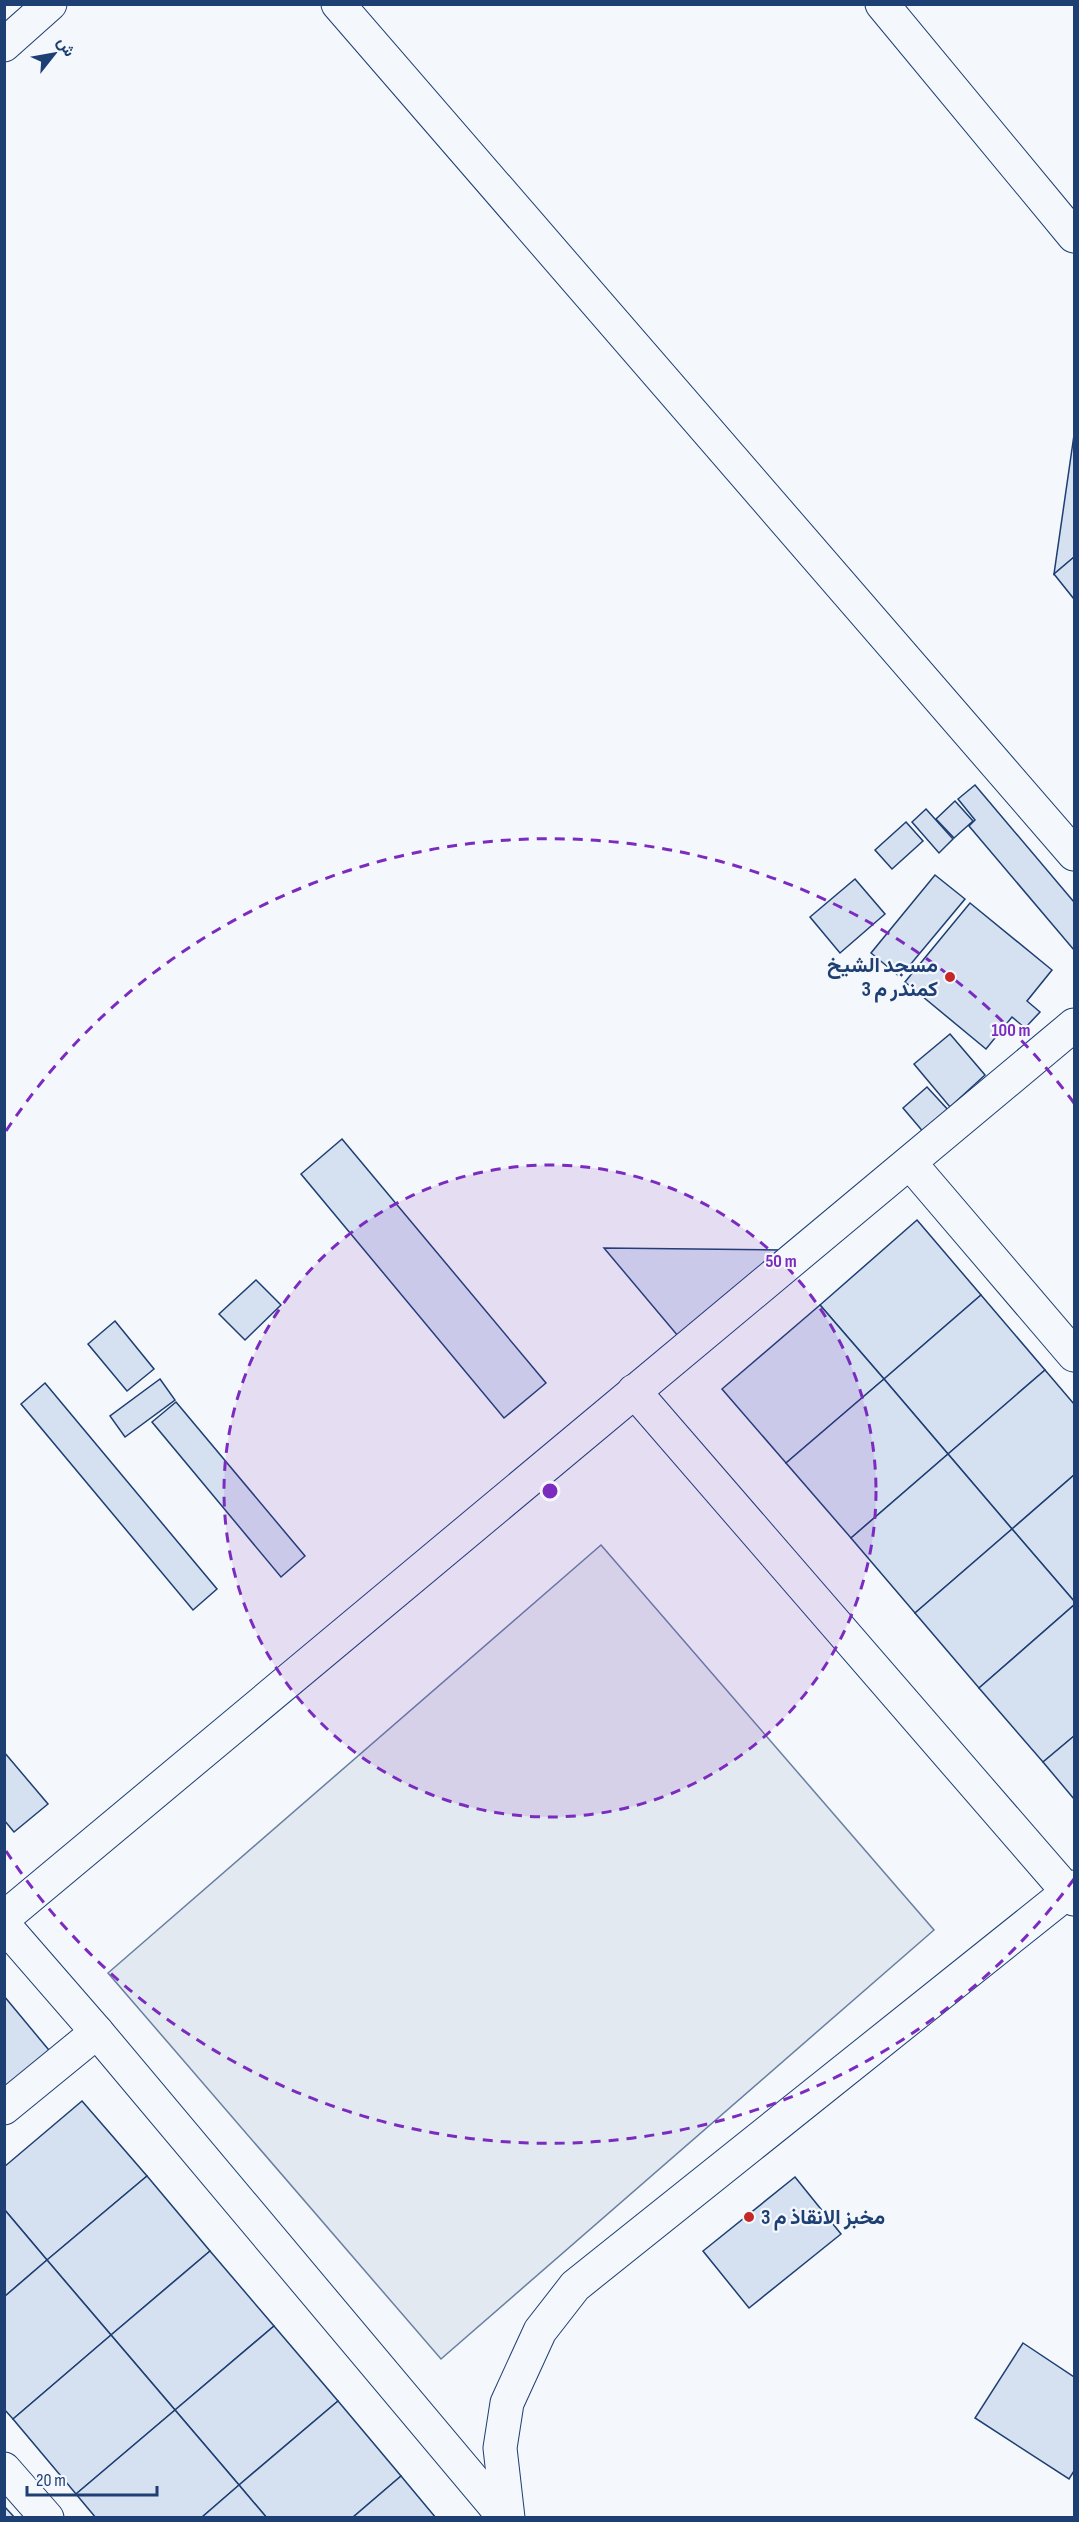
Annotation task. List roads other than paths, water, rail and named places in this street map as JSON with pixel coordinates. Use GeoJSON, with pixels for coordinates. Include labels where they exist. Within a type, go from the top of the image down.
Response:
{"type":"FeatureCollection","features":[{"type":"Feature","properties":{"kind":"street"},"geometry":{"type":"LineString","coordinates":[[4,45],[50,4]]}},
{"type":"Feature","properties":{"kind":"street"},"geometry":{"type":"LineString","coordinates":[[338,4],[1074,854]]}},
{"type":"Feature","properties":{"kind":"street"},"geometry":{"type":"LineString","coordinates":[[882,4],[1074,236]]}},
{"type":"Feature","properties":{"kind":"street"},"geometry":{"type":"LineString","coordinates":[[4,1918],[1074,1024]]}},
{"type":"Feature","properties":{"kind":"street"},"geometry":{"type":"LineString","coordinates":[[910,1163],[1074,1355]]}},
{"type":"Feature","properties":{"kind":"street"},"geometry":{"type":"LineString","coordinates":[[507,2517],[500,2448],[507,2403],[540,2331],[575,2286],[1072,1893],[634,1391]]}},
{"type":"Feature","properties":{"kind":"street"},"geometry":{"type":"LineString","coordinates":[[4,1925],[507,2517]]}},
{"type":"Feature","properties":{"kind":"street"},"geometry":{"type":"LineString","coordinates":[[4,2108],[97,2032]]}},
{"type":"Feature","properties":{"kind":"street"},"geometry":{"type":"LineString","coordinates":[[4,2469],[47,2517]]}},
{"type":"Feature","properties":{"kind":"place","name":"مسجد الشيخ كمندر م 3"},"geometry":{"type":"Point","coordinates":[950,977]}},
{"type":"Feature","properties":{"kind":"place","name":"مخبز الانقاذ م 3"},"geometry":{"type":"Point","coordinates":[749,2217]}}]}
